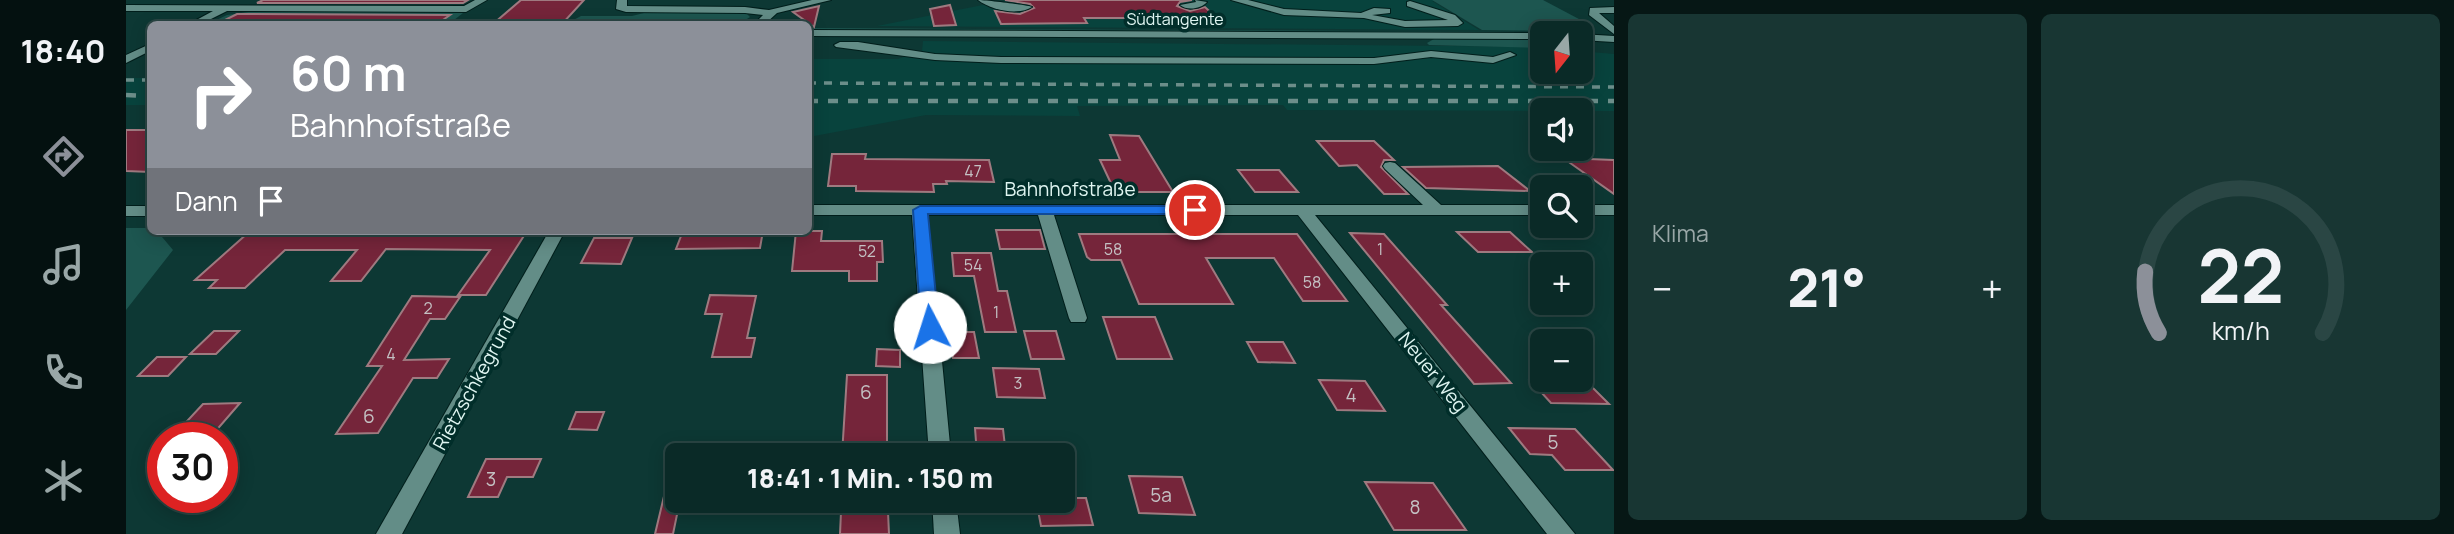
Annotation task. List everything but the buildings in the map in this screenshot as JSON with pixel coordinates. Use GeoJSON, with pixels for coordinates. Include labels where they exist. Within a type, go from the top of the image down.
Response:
{"type":"FeatureCollection","features":[{"type":"Feature","properties":{"kind":"street"},"geometry":{"type":"LineString","coordinates":[[200,21],[244,0]]}},
{"type":"Feature","properties":{"kind":"street"},"geometry":{"type":"LineString","coordinates":[[380,9],[397,0]]}},
{"type":"Feature","properties":{"kind":"street"},"geometry":{"type":"LineString","coordinates":[[126,8],[466,9],[482,0]]}},
{"type":"Feature","properties":{"kind":"street"},"geometry":{"type":"LineString","coordinates":[[622,0],[620,7],[626,9],[706,5],[769,13],[826,0]]}},
{"type":"Feature","properties":{"kind":"street"},"geometry":{"type":"LineString","coordinates":[[983,0],[997,7],[1027,6]]}},
{"type":"Feature","properties":{"kind":"street"},"geometry":{"type":"LineString","coordinates":[[1185,5],[1199,5],[1202,2],[1200,0]]}},
{"type":"Feature","properties":{"kind":"street"},"geometry":{"type":"LineString","coordinates":[[1236,0],[1284,12],[1362,16],[1405,24],[1458,23],[1451,17],[1410,4]]}},
{"type":"Feature","properties":{"kind":"street"},"geometry":{"type":"LineString","coordinates":[[458,21],[468,12],[466,9]]}},
{"type":"Feature","properties":{"kind":"street"},"geometry":{"type":"LineString","coordinates":[[1614,10],[1594,10],[1594,15],[1614,31]]}},
{"type":"Feature","properties":{"kind":"street"},"geometry":{"type":"LineString","coordinates":[[1362,16],[1374,11],[1386,11]]}},
{"type":"Feature","properties":{"kind":"street"},"geometry":{"type":"LineString","coordinates":[[1270,20],[1284,12]]}},
{"type":"Feature","properties":{"kind":"street"},"geometry":{"type":"LineString","coordinates":[[762,21],[769,13]]}},
{"type":"Feature","properties":{"kind":"street","name":"Südtangente"},"geometry":{"type":"LineString","coordinates":[[812,33],[1530,36]]}},
{"type":"Feature","properties":{"kind":"street"},"geometry":{"type":"LineString","coordinates":[[1409,36],[1431,54]]}},
{"type":"Feature","properties":{"kind":"street"},"geometry":{"type":"LineString","coordinates":[[1593,38],[1614,39]]}},
{"type":"Feature","properties":{"kind":"street"},"geometry":{"type":"LineString","coordinates":[[812,45],[1021,44]]}},
{"type":"Feature","properties":{"kind":"street"},"geometry":{"type":"LineString","coordinates":[[858,45],[935,57],[1015,60],[1374,61],[1405,60],[1431,54],[1493,60],[1510,55]]}},
{"type":"Feature","properties":{"kind":"street"},"geometry":{"type":"LineString","coordinates":[[886,49],[984,49]]}},
{"type":"Feature","properties":{"kind":"street"},"geometry":{"type":"LineString","coordinates":[[126,60],[138,53]]}},
{"type":"Feature","properties":{"kind":"street"},"geometry":{"type":"LineString","coordinates":[[1390,166],[1437,210]]}},
{"type":"Feature","properties":{"kind":"street","name":"Bahnhofstraße"},"geometry":{"type":"LineString","coordinates":[[812,210],[1530,210]]}},
{"type":"Feature","properties":{"kind":"street"},"geometry":{"type":"LineString","coordinates":[[920,210],[939,443]]}},
{"type":"Feature","properties":{"kind":"street"},"geometry":{"type":"LineString","coordinates":[[1045,210],[1078,318]]}},
{"type":"Feature","properties":{"kind":"street","name":"Neuer Weg"},"geometry":{"type":"LineString","coordinates":[[1303,210],[1562,534]]}},
{"type":"Feature","properties":{"kind":"street"},"geometry":{"type":"LineString","coordinates":[[1593,210],[1614,211]]}},
{"type":"Feature","properties":{"kind":"street"},"geometry":{"type":"LineString","coordinates":[[126,211],[147,211]]}},
{"type":"Feature","properties":{"kind":"street","name":"Rietzschkegrund"},"geometry":{"type":"LineString","coordinates":[[389,534],[555,235]]}},
{"type":"Feature","properties":{"kind":"street"},"geometry":{"type":"LineString","coordinates":[[945,513],[947,534]]}},
{"type":"Feature","properties":{"kind":"shaded area"},"geometry":{"type":"Polygon","coordinates":[[[1008,0],[1465,0],[1432,1],[1479,30],[877,26],[1008,0]]]}},
{"type":"Feature","properties":{"kind":"shaded area"},"geometry":{"type":"Polygon","coordinates":[[[1432,0],[1543,0],[1583,21],[1530,21],[1530,30],[1482,30],[1432,0]]]}},
{"type":"Feature","properties":{"kind":"shaded area"},"geometry":{"type":"Polygon","coordinates":[[[255,11],[463,13],[453,21],[214,21],[227,15],[255,11]]]}},
{"type":"Feature","properties":{"kind":"shaded area"},"geometry":{"type":"Polygon","coordinates":[[[648,12],[739,13],[750,17],[744,21],[572,21],[581,16],[632,16],[648,12]]]}},
{"type":"Feature","properties":{"kind":"shaded area"},"geometry":{"type":"Polygon","coordinates":[[[812,30],[1530,32],[1530,33],[812,30]]]}},
{"type":"Feature","properties":{"kind":"shaded area"},"geometry":{"type":"Polygon","coordinates":[[[1434,39],[1530,40],[1530,48],[1429,45],[1427,43],[1434,39]]]}},
{"type":"Feature","properties":{"kind":"shaded area"},"geometry":{"type":"Polygon","coordinates":[[[923,41],[1530,47],[1530,84],[1593,84],[1593,52],[1614,54],[1614,111],[1593,111],[1593,98],[1530,98],[1530,111],[1287,110],[1283,105],[1077,106],[1080,116],[926,115],[812,136],[812,59],[898,59],[922,51],[923,41]]]}},
{"type":"Feature","properties":{"kind":"shaded area"},"geometry":{"type":"Polygon","coordinates":[[[126,78],[147,78],[147,105],[126,105],[126,78]]]}},
{"type":"Feature","properties":{"kind":"shaded area"},"geometry":{"type":"Polygon","coordinates":[[[126,228],[147,228],[147,235],[160,235],[173,250],[126,310],[126,228]]]}},
{"type":"Feature","properties":{"kind":"railway"},"geometry":{"type":"LineString","coordinates":[[126,80],[147,80]]}},
{"type":"Feature","properties":{"kind":"railway"},"geometry":{"type":"LineString","coordinates":[[812,83],[1614,87]]}},
{"type":"Feature","properties":{"kind":"railway"},"geometry":{"type":"LineString","coordinates":[[126,95],[147,96]]}},
{"type":"Feature","properties":{"kind":"railway"},"geometry":{"type":"LineString","coordinates":[[812,101],[1614,101]]}},
{"type":"Feature","properties":{"kind":"route"},"geometry":{"type":"LineString","coordinates":[[930,327],[920,210],[1195,210]]}}]}
